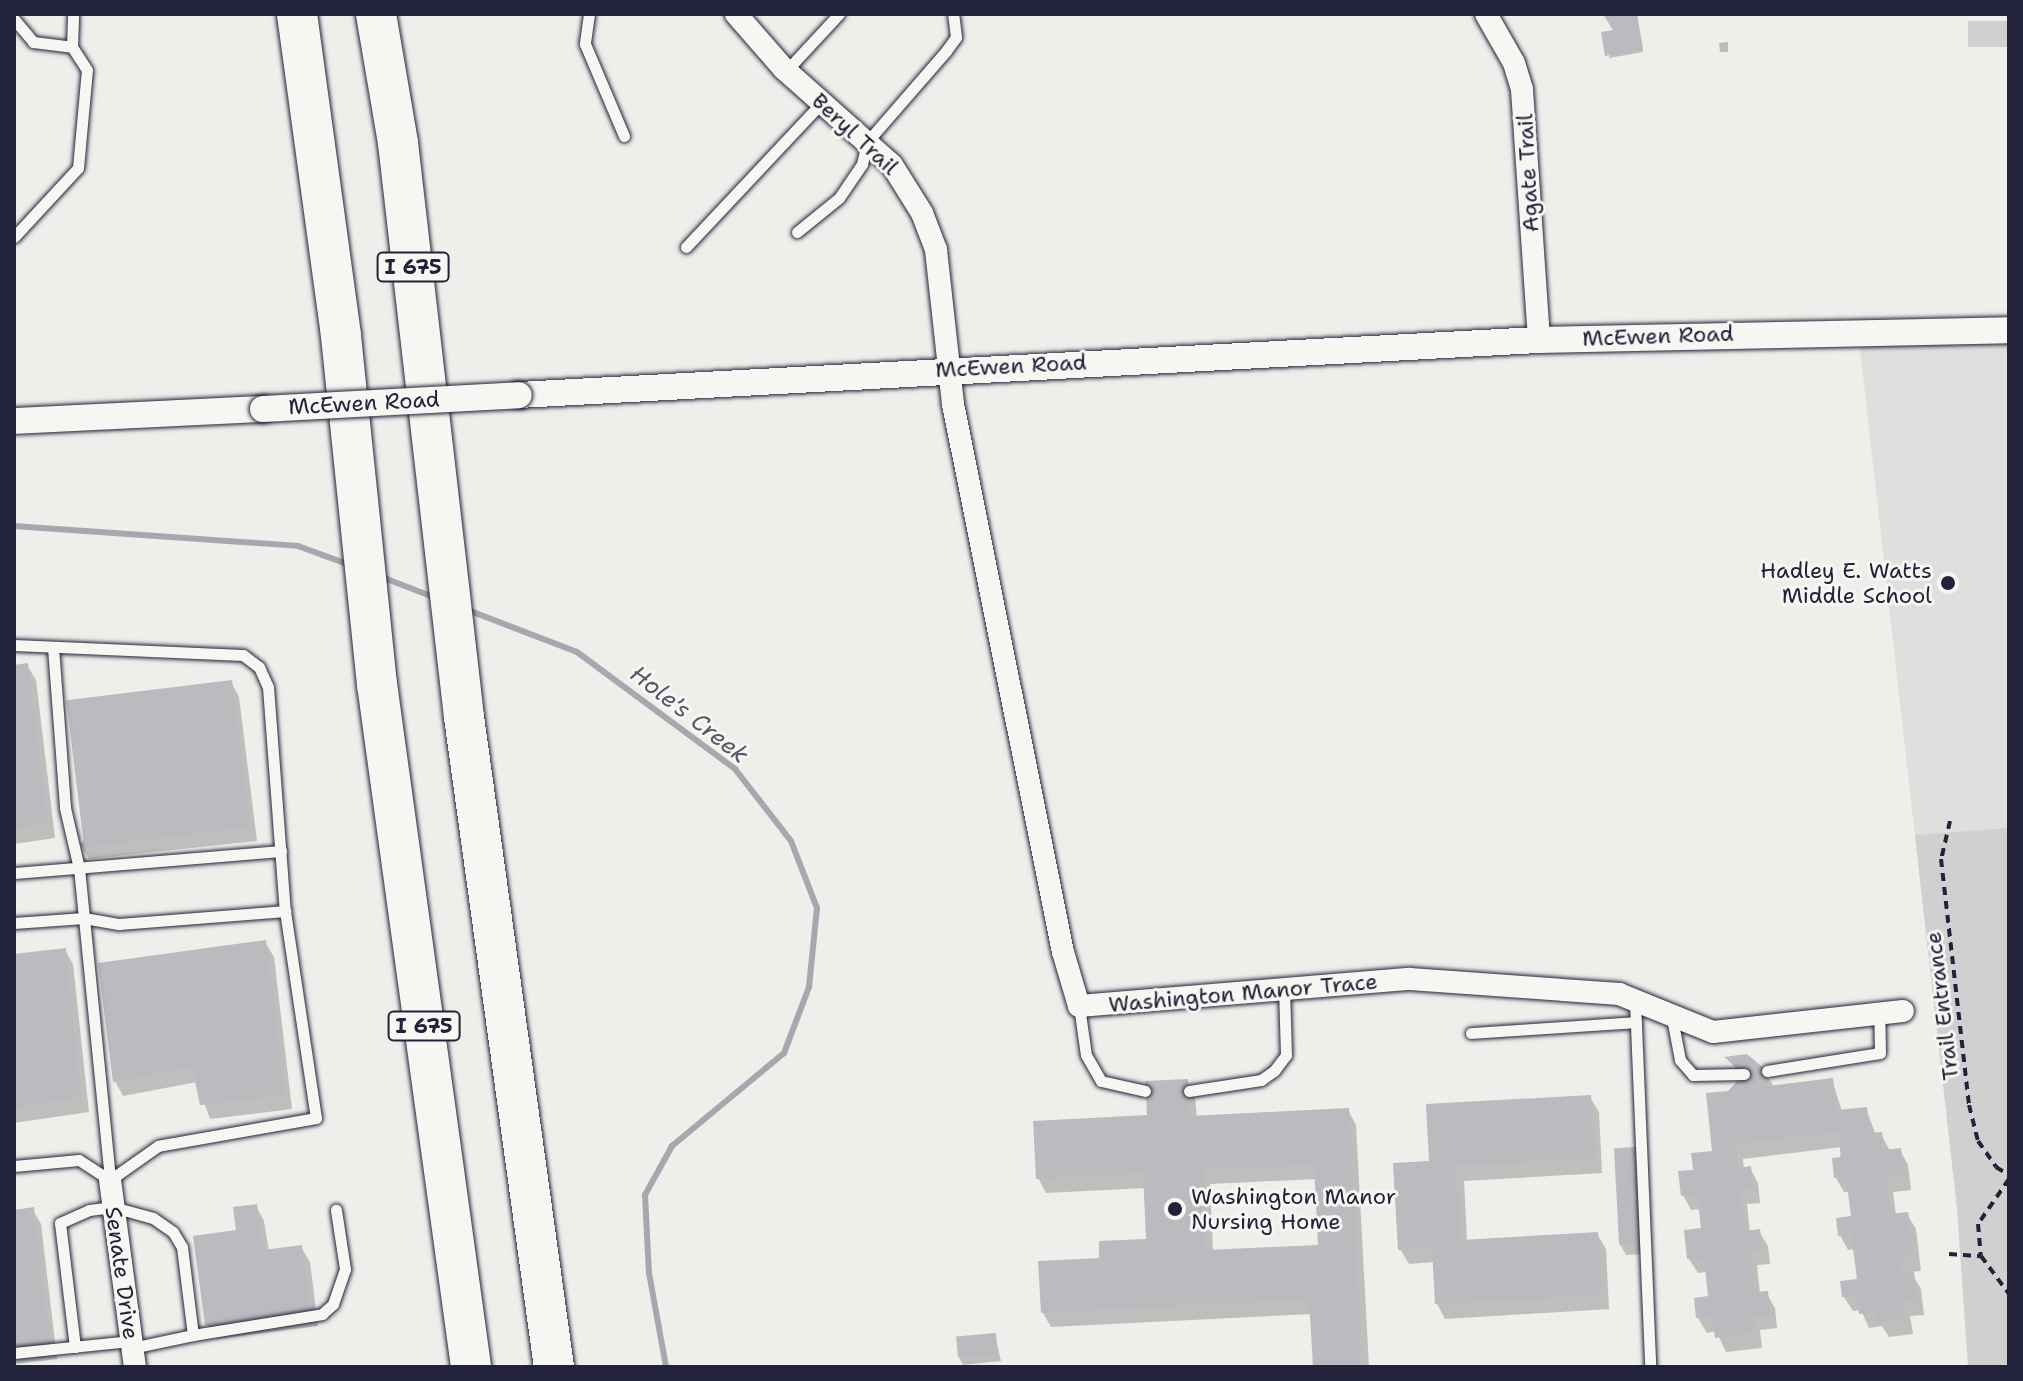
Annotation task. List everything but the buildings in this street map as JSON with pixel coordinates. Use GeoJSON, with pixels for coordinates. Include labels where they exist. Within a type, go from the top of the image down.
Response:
{"type":"FeatureCollection","features":[{"type":"Feature","properties":{"kind":"highway","name":"I 675"},"geometry":{"type":"LineString","coordinates":[[297,14],[316,131],[377,684],[471,1367]]}},
{"type":"Feature","properties":{"kind":"highway","name":"I 675"},"geometry":{"type":"LineString","coordinates":[[376,14],[400,159],[464,717],[554,1367]]}},
{"type":"Feature","properties":{"kind":"street","name":"Beryl Trail"},"geometry":{"type":"LineString","coordinates":[[736,14],[786,71],[867,142],[908,187],[927,225],[941,279],[950,369]]}},
{"type":"Feature","properties":{"kind":"street","name":"Agate Trail"},"geometry":{"type":"LineString","coordinates":[[1486,14],[1514,63],[1522,90],[1539,340]]}},
{"type":"Feature","properties":{"kind":"street","name":"McEwen Road"},"geometry":{"type":"LineString","coordinates":[[14,421],[1539,340],[2009,330]]}},
{"type":"Feature","properties":{"kind":"street","name":"Washington Manor Trace"},"geometry":{"type":"LineString","coordinates":[[950,369],[1063,952],[1079,1006],[1410,979],[1619,994],[1636,1012],[1672,1018],[1713,1032],[1903,1011]]}},
{"type":"Feature","properties":{"kind":"street","name":"Senate Drive"},"geometry":{"type":"LineString","coordinates":[[110,1180],[133,1352]]}},
{"type":"Feature","properties":{"kind":"lane"},"geometry":{"type":"LineString","coordinates":[[14,237],[78,168],[87,70],[72,47],[73,14]]}},
{"type":"Feature","properties":{"kind":"lane"},"geometry":{"type":"LineString","coordinates":[[589,14],[585,44],[624,136]]}},
{"type":"Feature","properties":{"kind":"lane"},"geometry":{"type":"LineString","coordinates":[[786,71],[839,14]]}},
{"type":"Feature","properties":{"kind":"lane"},"geometry":{"type":"LineString","coordinates":[[797,232],[839,198],[862,164],[867,142],[956,37],[953,14]]}},
{"type":"Feature","properties":{"kind":"lane"},"geometry":{"type":"LineString","coordinates":[[14,19],[33,42],[72,47]]}},
{"type":"Feature","properties":{"kind":"lane"},"geometry":{"type":"LineString","coordinates":[[686,247],[822,102]]}},
{"type":"Feature","properties":{"kind":"lane"},"geometry":{"type":"LineString","coordinates":[[14,645],[243,655],[259,667],[268,687],[285,911],[316,1118],[158,1146],[110,1180]]}},
{"type":"Feature","properties":{"kind":"lane"},"geometry":{"type":"LineString","coordinates":[[53,647],[65,808],[79,868],[110,1180]]}},
{"type":"Feature","properties":{"kind":"lane"},"geometry":{"type":"LineString","coordinates":[[14,873],[281,851]]}},
{"type":"Feature","properties":{"kind":"lane"},"geometry":{"type":"LineString","coordinates":[[14,923],[84,918],[119,924],[285,911]]}},
{"type":"Feature","properties":{"kind":"lane"},"geometry":{"type":"LineString","coordinates":[[1189,1091],[1261,1080],[1274,1071],[1286,1055],[1284,989]]}},
{"type":"Feature","properties":{"kind":"lane"},"geometry":{"type":"LineString","coordinates":[[1079,1006],[1086,1055],[1101,1081],[1145,1091]]}},
{"type":"Feature","properties":{"kind":"lane"},"geometry":{"type":"LineString","coordinates":[[1471,1033],[1636,1012],[1650,1367]]}},
{"type":"Feature","properties":{"kind":"lane"},"geometry":{"type":"LineString","coordinates":[[1767,1071],[1880,1053],[1879,1014]]}},
{"type":"Feature","properties":{"kind":"lane"},"geometry":{"type":"LineString","coordinates":[[1672,1018],[1680,1060],[1693,1075],[1744,1074]]}},
{"type":"Feature","properties":{"kind":"lane"},"geometry":{"type":"LineString","coordinates":[[14,1166],[79,1160],[110,1180]]}},
{"type":"Feature","properties":{"kind":"lane"},"geometry":{"type":"LineString","coordinates":[[75,1347],[60,1223],[89,1210],[113,1207],[153,1218],[173,1232],[182,1247],[193,1335]]}},
{"type":"Feature","properties":{"kind":"lane"},"geometry":{"type":"LineString","coordinates":[[14,1353],[75,1347],[133,1352],[193,1335],[322,1314],[333,1304],[345,1269],[336,1210]]}},
{"type":"Feature","properties":{"kind":"path","name":"Trail Entrance"},"geometry":{"type":"LineString","coordinates":[[1950,821],[1941,859],[1969,1105],[1978,1141],[1996,1167],[2009,1177],[1982,1217],[1981,1256]]}},
{"type":"Feature","properties":{"kind":"path"},"geometry":{"type":"LineString","coordinates":[[1949,1254],[1981,1256],[2009,1294]]}},
{"type":"Feature","properties":{"kind":"shaded area"},"geometry":{"type":"Polygon","coordinates":[[[1968,21],[2009,21],[2009,47],[1968,47],[1968,21]]]}},
{"type":"Feature","properties":{"kind":"shaded area","name":"Hadley E. Watts Middle School"},"geometry":{"type":"Polygon","coordinates":[[[2009,330],[2009,1203],[1957,1208],[1858,331],[2009,330]]]}},
{"type":"Feature","properties":{"kind":"shaded area"},"geometry":{"type":"Polygon","coordinates":[[[2009,828],[2009,1367],[1968,1367],[1957,1208],[1915,835],[2009,828]]]}},
{"type":"Feature","properties":{"kind":"waterway","name":"Hole's Creek"},"geometry":{"type":"LineString","coordinates":[[14,526],[298,546],[350,565]]}},
{"type":"Feature","properties":{"kind":"waterway","name":"Hole's Creek"},"geometry":{"type":"LineString","coordinates":[[379,576],[436,598]]}},
{"type":"Feature","properties":{"kind":"waterway","name":"Hole's Creek"},"geometry":{"type":"LineString","coordinates":[[465,609],[577,652],[735,769],[791,841],[817,908],[809,987],[784,1053],[672,1146],[645,1195],[649,1273],[666,1367]]}},
{"type":"Feature","properties":{"kind":"place","name":"Hadley E. Watts Middle School"},"geometry":{"type":"Point","coordinates":[1948,583]}},
{"type":"Feature","properties":{"kind":"place","name":"Washington Manor Nursing Home"},"geometry":{"type":"Point","coordinates":[1175,1209]}}]}
